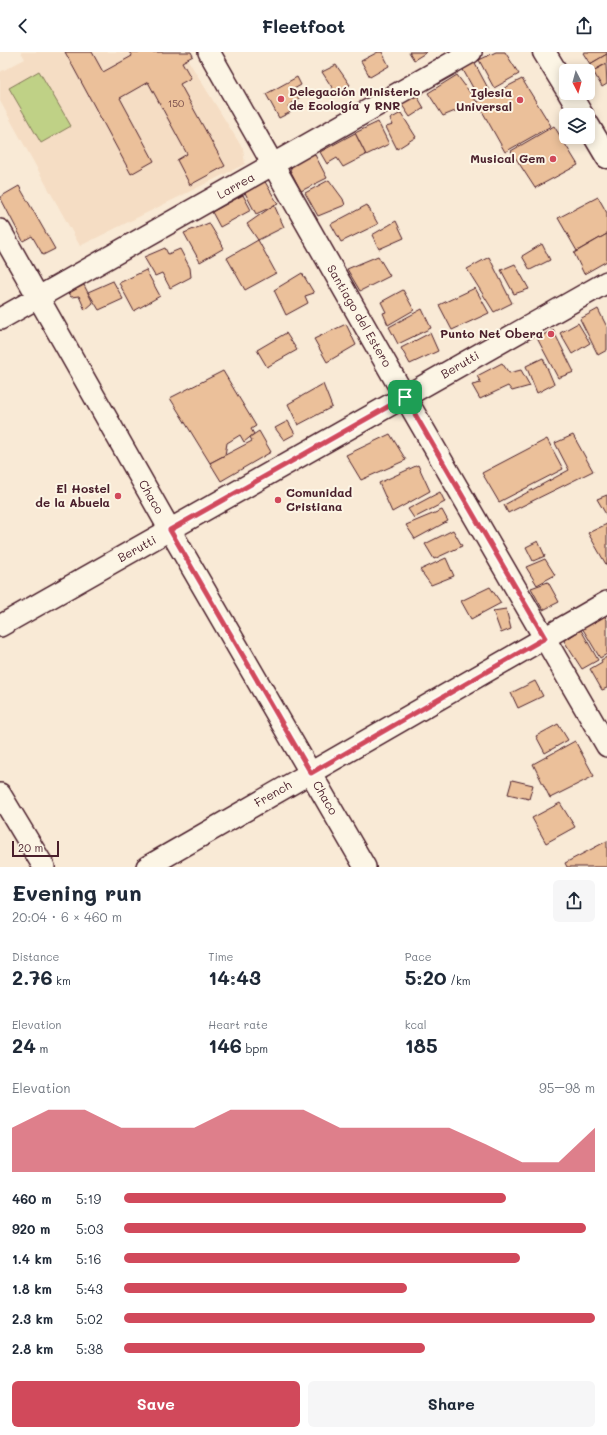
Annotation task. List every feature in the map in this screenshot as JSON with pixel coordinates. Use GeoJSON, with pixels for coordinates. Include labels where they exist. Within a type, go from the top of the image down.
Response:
{"type":"FeatureCollection","features":[{"type":"Feature","properties":{"kind":"main road"},"geometry":{"type":"LineString","coordinates":[[544,52],[559,77]]}},
{"type":"Feature","properties":{"kind":"main road"},"geometry":{"type":"LineString","coordinates":[[595,137],[607,157]]}},
{"type":"Feature","properties":{"kind":"street","name":"Santiago del Estero"},"geometry":{"type":"LineString","coordinates":[[209,52],[405,397],[607,746]]}},
{"type":"Feature","properties":{"kind":"street","name":"Larrea"},"geometry":{"type":"LineString","coordinates":[[0,319],[471,52]]}},
{"type":"Feature","properties":{"kind":"street","name":"Chaco"},"geometry":{"type":"LineString","coordinates":[[0,230],[170,530],[365,867]]}},
{"type":"Feature","properties":{"kind":"street","name":"Berutti"},"geometry":{"type":"LineString","coordinates":[[0,626],[607,282]]}},
{"type":"Feature","properties":{"kind":"street","name":"French"},"geometry":{"type":"LineString","coordinates":[[147,867],[607,602]]}},
{"type":"Feature","properties":{"kind":"street"},"geometry":{"type":"LineString","coordinates":[[0,794],[44,867]]}},
{"type":"Feature","properties":{"kind":"shaded area"},"geometry":{"type":"Polygon","coordinates":[[[21,52],[183,52],[243,149],[245,164],[80,246],[0,101],[0,72],[25,59],[21,52]]]}},
{"type":"Feature","properties":{"kind":"green space"},"geometry":{"type":"Polygon","coordinates":[[[39,71],[71,126],[41,143],[9,88],[39,71]]]}},
{"type":"Feature","properties":{"kind":"building"},"geometry":{"type":"Polygon","coordinates":[[[65,52],[92,52],[103,72],[132,56],[129,52],[191,52],[193,56],[182,62],[191,78],[180,84],[225,166],[190,185],[177,160],[187,154],[148,82],[120,98],[154,161],[131,174],[65,52]]]}},
{"type":"Feature","properties":{"kind":"building"},"geometry":{"type":"Polygon","coordinates":[[[378,52],[382,52],[389,66],[370,77],[361,61],[378,52]]]}},
{"type":"Feature","properties":{"kind":"building"},"geometry":{"type":"Polygon","coordinates":[[[409,52],[427,52],[414,60],[409,52]]]}},
{"type":"Feature","properties":{"kind":"building"},"geometry":{"type":"Polygon","coordinates":[[[496,52],[505,52],[519,74],[494,88],[479,60],[496,52]]]}},
{"type":"Feature","properties":{"kind":"building"},"geometry":{"type":"Polygon","coordinates":[[[607,52],[607,54],[590,64],[583,53],[607,52]]]}},
{"type":"Feature","properties":{"kind":"building"},"geometry":{"type":"Polygon","coordinates":[[[607,54],[607,63],[595,70],[595,64],[590,64],[607,54]]]}},
{"type":"Feature","properties":{"kind":"building"},"geometry":{"type":"Polygon","coordinates":[[[474,62],[489,90],[477,95],[462,68],[474,62]]]}},
{"type":"Feature","properties":{"kind":"building"},"geometry":{"type":"Polygon","coordinates":[[[606,64],[607,84],[602,87],[595,75],[595,70],[606,64]]]}},
{"type":"Feature","properties":{"kind":"building"},"geometry":{"type":"Polygon","coordinates":[[[336,65],[350,85],[335,92],[322,72],[336,65]]]}},
{"type":"Feature","properties":{"kind":"building"},"geometry":{"type":"Polygon","coordinates":[[[457,75],[477,102],[443,116],[428,93],[457,75]]]}},
{"type":"Feature","properties":{"kind":"building"},"geometry":{"type":"Polygon","coordinates":[[[297,77],[301,85],[294,89],[299,99],[288,106],[291,112],[279,118],[266,94],[297,77]]]}},
{"type":"Feature","properties":{"kind":"building"},"geometry":{"type":"Polygon","coordinates":[[[522,79],[551,126],[505,152],[477,102],[522,79]]]}},
{"type":"Feature","properties":{"kind":"building"},"geometry":{"type":"Polygon","coordinates":[[[417,96],[424,108],[410,117],[400,102],[417,96]]]}},
{"type":"Feature","properties":{"kind":"building"},"geometry":{"type":"Polygon","coordinates":[[[401,113],[416,137],[397,149],[386,127],[393,125],[390,119],[401,113]]]}},
{"type":"Feature","properties":{"kind":"building"},"geometry":{"type":"Polygon","coordinates":[[[378,122],[389,144],[366,155],[355,133],[378,122]]]}},
{"type":"Feature","properties":{"kind":"building"},"geometry":{"type":"Polygon","coordinates":[[[554,126],[559,134],[559,144],[565,144],[578,165],[535,188],[511,151],[554,126]]]}},
{"type":"Feature","properties":{"kind":"building"},"geometry":{"type":"Polygon","coordinates":[[[355,133],[366,155],[343,167],[337,158],[327,164],[320,152],[355,133]]]}},
{"type":"Feature","properties":{"kind":"building"},"geometry":{"type":"Polygon","coordinates":[[[314,153],[327,178],[301,191],[290,170],[294,163],[314,153]]]}},
{"type":"Feature","properties":{"kind":"building"},"geometry":{"type":"Polygon","coordinates":[[[264,180],[278,204],[256,214],[243,189],[264,180]]]}},
{"type":"Feature","properties":{"kind":"building"},"geometry":{"type":"Polygon","coordinates":[[[329,180],[343,199],[345,205],[318,216],[305,193],[329,180]]]}},
{"type":"Feature","properties":{"kind":"building"},"geometry":{"type":"Polygon","coordinates":[[[19,186],[55,249],[43,255],[32,236],[23,241],[0,197],[19,186]]]}},
{"type":"Feature","properties":{"kind":"building"},"geometry":{"type":"Polygon","coordinates":[[[243,195],[251,210],[220,227],[212,212],[243,195]]]}},
{"type":"Feature","properties":{"kind":"building"},"geometry":{"type":"Polygon","coordinates":[[[598,197],[607,213],[607,234],[577,251],[558,218],[598,197]]]}},
{"type":"Feature","properties":{"kind":"building"},"geometry":{"type":"Polygon","coordinates":[[[274,205],[284,227],[258,240],[247,224],[274,205]]]}},
{"type":"Feature","properties":{"kind":"building"},"geometry":{"type":"Polygon","coordinates":[[[367,205],[378,224],[341,242],[331,224],[367,205]]]}},
{"type":"Feature","properties":{"kind":"building"},"geometry":{"type":"Polygon","coordinates":[[[396,221],[404,238],[379,249],[372,235],[396,221]]]}},
{"type":"Feature","properties":{"kind":"building"},"geometry":{"type":"Polygon","coordinates":[[[209,223],[224,248],[200,262],[184,233],[209,223]]]}},
{"type":"Feature","properties":{"kind":"building"},"geometry":{"type":"Polygon","coordinates":[[[607,234],[607,261],[584,274],[574,253],[607,234]]]}},
{"type":"Feature","properties":{"kind":"building"},"geometry":{"type":"Polygon","coordinates":[[[258,240],[276,273],[245,290],[227,258],[258,240]]]}},
{"type":"Feature","properties":{"kind":"building"},"geometry":{"type":"Polygon","coordinates":[[[542,244],[550,260],[530,270],[522,256],[542,244]]]}},
{"type":"Feature","properties":{"kind":"building"},"geometry":{"type":"Polygon","coordinates":[[[165,248],[168,254],[180,249],[190,268],[191,277],[170,288],[162,273],[155,276],[144,257],[165,248]]]}},
{"type":"Feature","properties":{"kind":"building"},"geometry":{"type":"Polygon","coordinates":[[[378,256],[390,276],[360,291],[347,269],[378,256]]]}},
{"type":"Feature","properties":{"kind":"building"},"geometry":{"type":"Polygon","coordinates":[[[489,257],[512,303],[494,312],[467,269],[489,257]]]}},
{"type":"Feature","properties":{"kind":"building"},"geometry":{"type":"Polygon","coordinates":[[[515,264],[529,289],[514,294],[501,270],[515,264]]]}},
{"type":"Feature","properties":{"kind":"building"},"geometry":{"type":"Polygon","coordinates":[[[146,270],[160,296],[134,311],[119,283],[146,270]]]}},
{"type":"Feature","properties":{"kind":"building"},"geometry":{"type":"Polygon","coordinates":[[[302,273],[314,293],[305,296],[308,303],[286,315],[274,290],[302,273]]]}},
{"type":"Feature","properties":{"kind":"building"},"geometry":{"type":"Polygon","coordinates":[[[113,281],[123,299],[99,310],[88,292],[113,281]]]}},
{"type":"Feature","properties":{"kind":"building"},"geometry":{"type":"Polygon","coordinates":[[[84,285],[93,303],[85,310],[79,296],[71,297],[68,293],[84,285]]]}},
{"type":"Feature","properties":{"kind":"building"},"geometry":{"type":"Polygon","coordinates":[[[475,288],[489,313],[452,330],[439,305],[475,288]]]}},
{"type":"Feature","properties":{"kind":"building"},"geometry":{"type":"Polygon","coordinates":[[[403,290],[414,310],[388,325],[383,313],[386,312],[381,302],[403,290]]]}},
{"type":"Feature","properties":{"kind":"building"},"geometry":{"type":"Polygon","coordinates":[[[422,309],[431,328],[398,344],[389,327],[422,309]]]}},
{"type":"Feature","properties":{"kind":"building"},"geometry":{"type":"Polygon","coordinates":[[[598,309],[607,327],[607,350],[598,355],[580,319],[598,309]]]}},
{"type":"Feature","properties":{"kind":"building"},"geometry":{"type":"Polygon","coordinates":[[[578,323],[590,343],[572,354],[560,333],[578,323]]]}},
{"type":"Feature","properties":{"kind":"building"},"geometry":{"type":"Polygon","coordinates":[[[346,324],[356,345],[327,362],[314,339],[346,324]]]}},
{"type":"Feature","properties":{"kind":"building"},"geometry":{"type":"Polygon","coordinates":[[[553,330],[574,372],[558,378],[537,338],[553,330]]]}},
{"type":"Feature","properties":{"kind":"building"},"geometry":{"type":"Polygon","coordinates":[[[286,333],[297,350],[267,367],[257,350],[286,333]]]}},
{"type":"Feature","properties":{"kind":"building"},"geometry":{"type":"Polygon","coordinates":[[[430,333],[438,351],[410,364],[401,348],[430,333]]]}},
{"type":"Feature","properties":{"kind":"building"},"geometry":{"type":"Polygon","coordinates":[[[543,358],[554,384],[537,393],[526,366],[543,358]]]}},
{"type":"Feature","properties":{"kind":"building"},"geometry":{"type":"Polygon","coordinates":[[[502,363],[509,373],[521,370],[530,386],[512,391],[508,386],[480,399],[472,385],[481,383],[477,376],[502,363]]]}},
{"type":"Feature","properties":{"kind":"building"},"geometry":{"type":"Polygon","coordinates":[[[223,371],[256,426],[251,429],[254,434],[244,442],[240,435],[227,443],[225,455],[210,463],[170,398],[223,371]]]}},
{"type":"Feature","properties":{"kind":"building"},"geometry":{"type":"Polygon","coordinates":[[[323,384],[332,407],[298,425],[288,404],[323,384]]]}},
{"type":"Feature","properties":{"kind":"building"},"geometry":{"type":"Polygon","coordinates":[[[288,421],[295,434],[284,440],[275,428],[288,421]]]}},
{"type":"Feature","properties":{"kind":"building"},"geometry":{"type":"Polygon","coordinates":[[[259,431],[271,452],[221,481],[210,463],[252,441],[250,437],[259,431]]]}},
{"type":"Feature","properties":{"kind":"building"},"geometry":{"type":"Polygon","coordinates":[[[390,434],[406,460],[361,480],[346,455],[390,434]]]}},
{"type":"Feature","properties":{"kind":"building"},"geometry":{"type":"Polygon","coordinates":[[[573,435],[593,471],[508,513],[504,505],[569,470],[555,443],[573,435]]]}},
{"type":"Feature","properties":{"kind":"building"},"geometry":{"type":"Polygon","coordinates":[[[547,439],[563,469],[499,502],[482,473],[547,439]]]}},
{"type":"Feature","properties":{"kind":"building"},"geometry":{"type":"Polygon","coordinates":[[[418,465],[430,491],[392,512],[379,483],[418,465]]]}},
{"type":"Feature","properties":{"kind":"building"},"geometry":{"type":"Polygon","coordinates":[[[440,492],[445,502],[414,518],[408,509],[440,492]]]}},
{"type":"Feature","properties":{"kind":"building"},"geometry":{"type":"Polygon","coordinates":[[[607,495],[607,516],[597,499],[607,495]]]}},
{"type":"Feature","properties":{"kind":"building"},"geometry":{"type":"Polygon","coordinates":[[[442,510],[448,521],[415,539],[406,525],[442,510]]]}},
{"type":"Feature","properties":{"kind":"building"},"geometry":{"type":"Polygon","coordinates":[[[607,524],[607,566],[588,533],[607,524]]]}},
{"type":"Feature","properties":{"kind":"building"},"geometry":{"type":"Polygon","coordinates":[[[453,530],[462,546],[434,559],[425,544],[453,530]]]}},
{"type":"Feature","properties":{"kind":"building"},"geometry":{"type":"Polygon","coordinates":[[[538,541],[545,556],[533,561],[526,547],[538,541]]]}},
{"type":"Feature","properties":{"kind":"building"},"geometry":{"type":"Polygon","coordinates":[[[446,558],[454,576],[431,585],[420,570],[446,558]]]}},
{"type":"Feature","properties":{"kind":"building"},"geometry":{"type":"Polygon","coordinates":[[[545,559],[555,575],[537,585],[526,567],[545,559]]]}},
{"type":"Feature","properties":{"kind":"building"},"geometry":{"type":"Polygon","coordinates":[[[548,582],[559,602],[543,610],[531,588],[548,582]]]}},
{"type":"Feature","properties":{"kind":"building"},"geometry":{"type":"Polygon","coordinates":[[[490,587],[501,603],[471,619],[461,601],[490,587]]]}},
{"type":"Feature","properties":{"kind":"building"},"geometry":{"type":"Polygon","coordinates":[[[506,609],[511,629],[501,633],[493,611],[506,609]]]}},
{"type":"Feature","properties":{"kind":"building"},"geometry":{"type":"Polygon","coordinates":[[[603,613],[607,620],[607,654],[600,658],[581,626],[603,613]]]}},
{"type":"Feature","properties":{"kind":"building"},"geometry":{"type":"Polygon","coordinates":[[[581,630],[598,660],[582,669],[564,641],[581,630]]]}},
{"type":"Feature","properties":{"kind":"building"},"geometry":{"type":"Polygon","coordinates":[[[607,657],[607,688],[602,690],[590,669],[602,662],[601,660],[607,657]]]}},
{"type":"Feature","properties":{"kind":"building"},"geometry":{"type":"Polygon","coordinates":[[[535,681],[543,696],[518,708],[511,693],[535,681]]]}},
{"type":"Feature","properties":{"kind":"building"},"geometry":{"type":"Polygon","coordinates":[[[558,724],[568,740],[545,753],[536,736],[558,724]]]}},
{"type":"Feature","properties":{"kind":"building"},"geometry":{"type":"Polygon","coordinates":[[[575,741],[594,776],[550,798],[533,764],[575,741]]]}},
{"type":"Feature","properties":{"kind":"building"},"geometry":{"type":"Polygon","coordinates":[[[512,780],[533,785],[529,799],[508,794],[512,780]]]}},
{"type":"Feature","properties":{"kind":"building"},"geometry":{"type":"Polygon","coordinates":[[[560,803],[575,827],[546,843],[532,818],[560,803]]]}},
{"type":"Feature","properties":{"kind":"building"},"geometry":{"type":"Polygon","coordinates":[[[607,841],[607,867],[567,867],[565,863],[607,841]]]}},
{"type":"Feature","properties":{"kind":"place","name":"Delegación Ministerio de Ecología y RNR"},"geometry":{"type":"Point","coordinates":[281,99]}},
{"type":"Feature","properties":{"kind":"place","name":"Iglesia Universal"},"geometry":{"type":"Point","coordinates":[520,100]}},
{"type":"Feature","properties":{"kind":"place","name":"Musical Gem"},"geometry":{"type":"Point","coordinates":[553,159]}},
{"type":"Feature","properties":{"kind":"place","name":"Punto Net Obera"},"geometry":{"type":"Point","coordinates":[551,334]}},
{"type":"Feature","properties":{"kind":"place","name":"El Hostel de la Abuela"},"geometry":{"type":"Point","coordinates":[118,496]}},
{"type":"Feature","properties":{"kind":"place","name":"Comunidad Cristiana"},"geometry":{"type":"Point","coordinates":[278,500]}},
{"type":"Feature","properties":{"kind":"route"},"geometry":{"type":"LineString","coordinates":[[405,397],[545,638],[311,773],[170,530],[405,397]]}}]}
